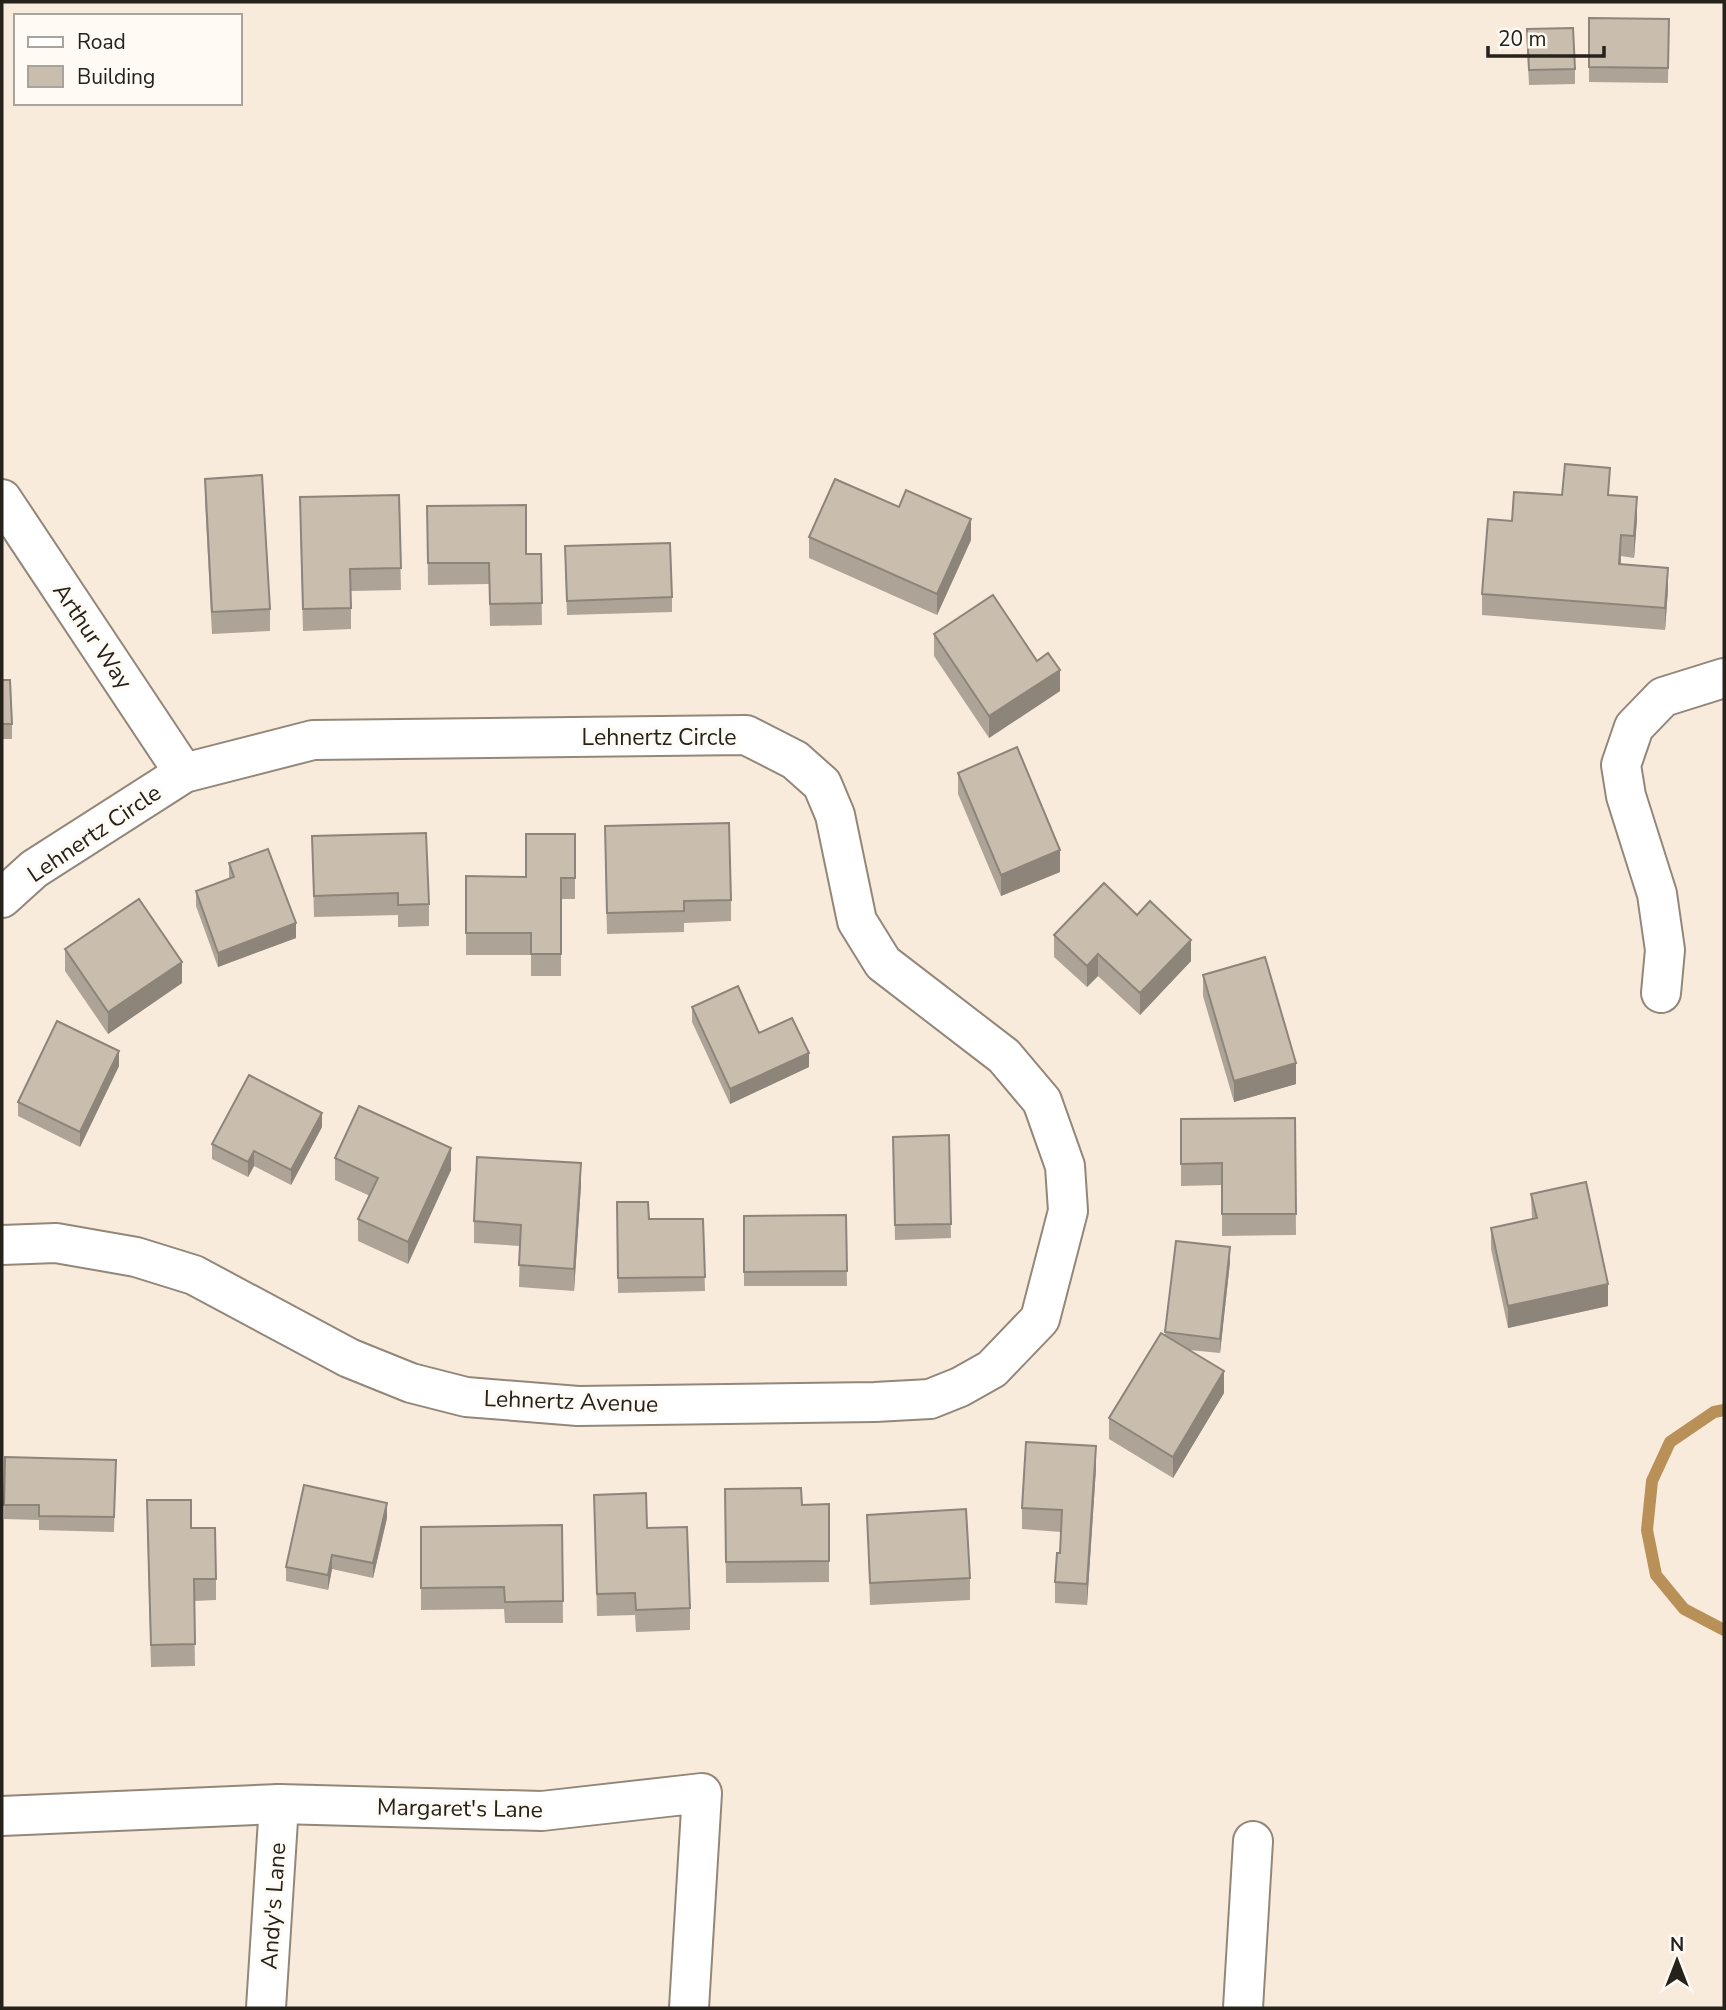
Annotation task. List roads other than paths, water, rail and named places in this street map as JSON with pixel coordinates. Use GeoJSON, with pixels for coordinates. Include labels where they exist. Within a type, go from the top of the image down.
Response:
{"type":"FeatureCollection","features":[{"type":"Feature","properties":{"kind":"street","name":"Arthur Way"},"geometry":{"type":"LineString","coordinates":[[2,499],[184,773]]}},
{"type":"Feature","properties":{"kind":"street"},"geometry":{"type":"LineString","coordinates":[[1661,993],[1665,950],[1657,894],[1626,796],[1621,765],[1634,727],[1664,696],[1724,678]]}},
{"type":"Feature","properties":{"kind":"street","name":"Lehnertz Circle"},"geometry":{"type":"LineString","coordinates":[[2,898],[34,869],[184,773],[313,740],[746,735],[795,760],[822,784],[835,815],[858,921],[883,963],[1004,1056],[1042,1101],[1065,1166],[1068,1211],[1040,1319],[992,1369],[960,1387]]}},
{"type":"Feature","properties":{"kind":"street","name":"Lehnertz Avenue"},"geometry":{"type":"LineString","coordinates":[[2,1245],[56,1243],[136,1257],[194,1275],[349,1358],[411,1383],[466,1397],[578,1406],[875,1402],[930,1399],[960,1387]]}},
{"type":"Feature","properties":{"kind":"street","name":"Margaret's Lane"},"geometry":{"type":"LineString","coordinates":[[2,1816],[279,1804],[542,1811],[702,1793],[689,2008]]}},
{"type":"Feature","properties":{"kind":"street","name":"Andy's Lane"},"geometry":{"type":"LineString","coordinates":[[266,2008],[279,1804]]}},
{"type":"Feature","properties":{"kind":"street"},"geometry":{"type":"LineString","coordinates":[[1243,2008],[1252,1841]]}},
{"type":"Feature","properties":{"kind":"waterway"},"geometry":{"type":"LineString","coordinates":[[1724,1410],[1714,1412],[1670,1442],[1652,1481],[1647,1530],[1656,1575],[1684,1609],[1724,1630]]}}]}
